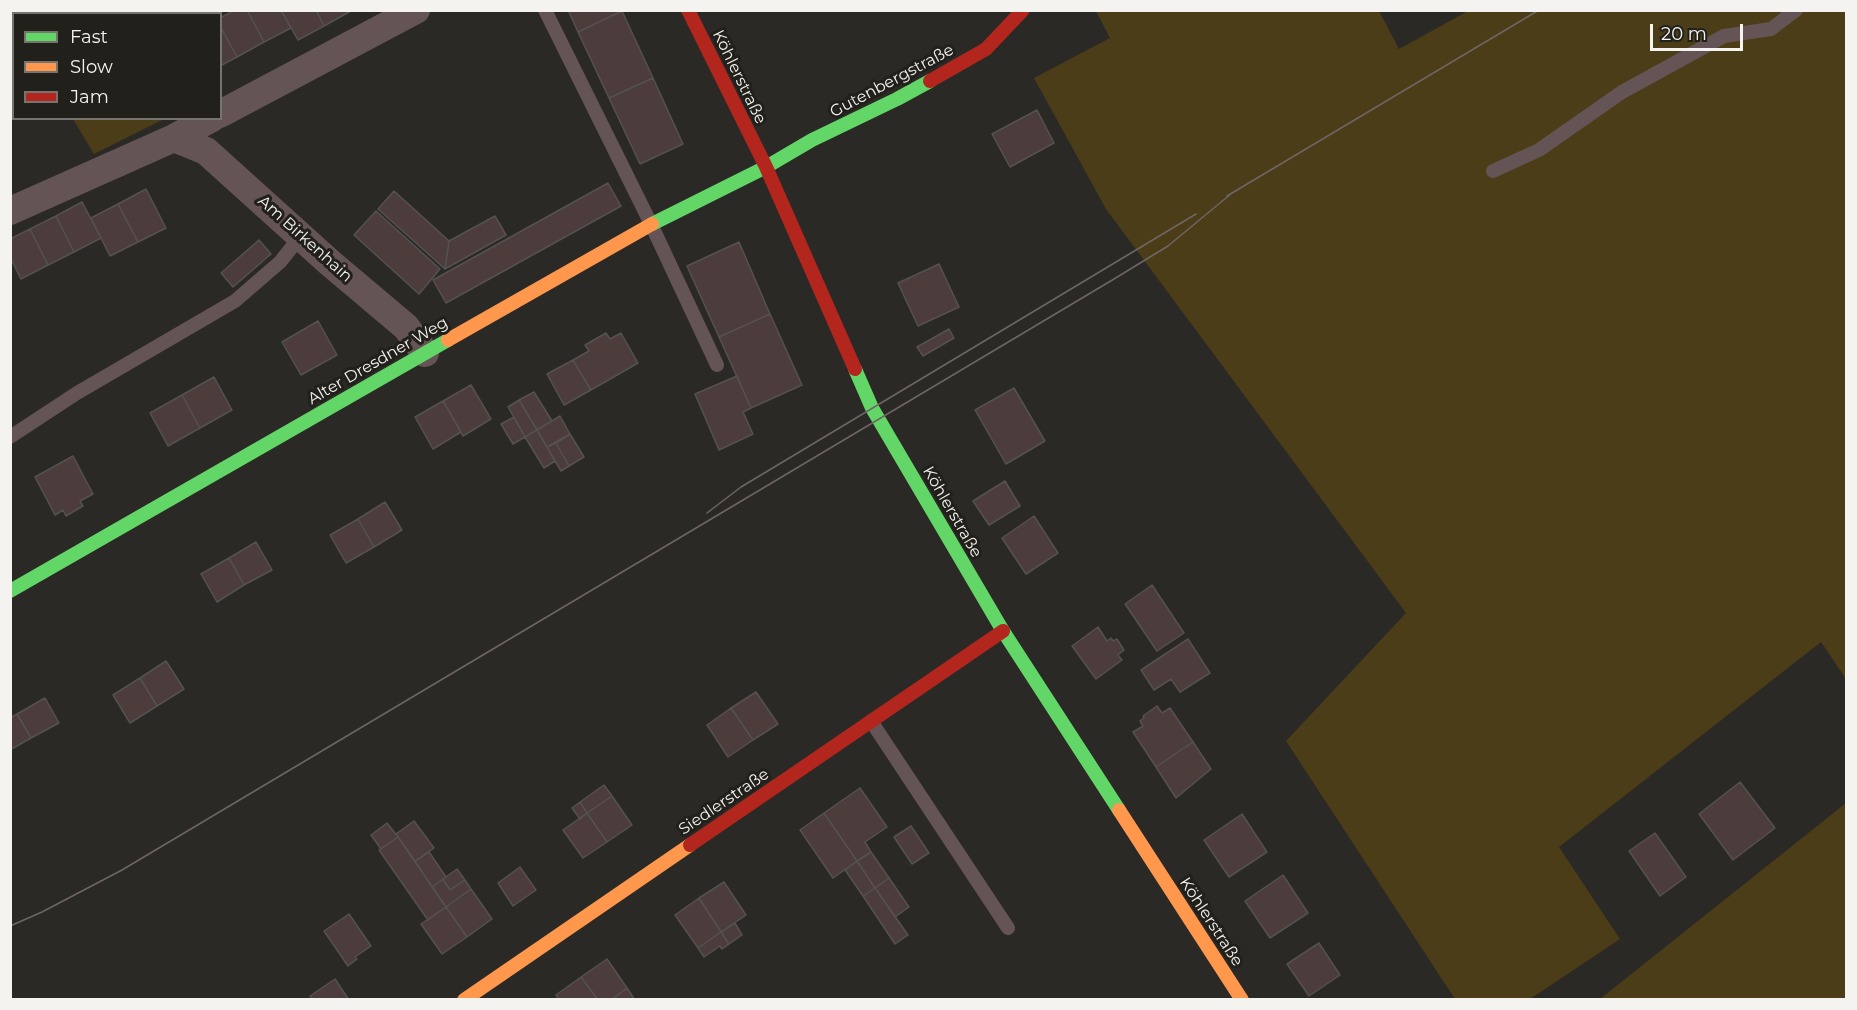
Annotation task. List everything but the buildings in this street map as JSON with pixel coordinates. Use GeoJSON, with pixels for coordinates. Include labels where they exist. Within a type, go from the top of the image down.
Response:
{"type":"FeatureCollection","features":[{"type":"Feature","properties":{"kind":"street"},"geometry":{"type":"LineString","coordinates":[[222,113],[416,10]]}},
{"type":"Feature","properties":{"kind":"street","name":"Köhlerstraße"},"geometry":{"type":"LineString","coordinates":[[688,10],[766,167],[872,408],[1003,632],[1242,999]]}},
{"type":"Feature","properties":{"kind":"street","name":"Gutenbergstraße"},"geometry":{"type":"LineString","coordinates":[[766,167],[812,140],[897,99],[986,49],[1023,10]]}},
{"type":"Feature","properties":{"kind":"street"},"geometry":{"type":"LineString","coordinates":[[10,211],[174,138],[208,120]]}},
{"type":"Feature","properties":{"kind":"street","name":"Am Birkenhain"},"geometry":{"type":"LineString","coordinates":[[174,138],[206,152],[406,327],[425,353]]}},
{"type":"Feature","properties":{"kind":"street","name":"Alter Dresdner Weg"},"geometry":{"type":"LineString","coordinates":[[10,591],[651,224],[766,167]]}},
{"type":"Feature","properties":{"kind":"street","name":"Siedlerstraße"},"geometry":{"type":"LineString","coordinates":[[464,999],[1003,632]]}},
{"type":"Feature","properties":{"kind":"lane"},"geometry":{"type":"LineString","coordinates":[[545,10],[651,224],[717,365]]}},
{"type":"Feature","properties":{"kind":"lane"},"geometry":{"type":"LineString","coordinates":[[1493,171],[1539,150],[1622,92],[1724,36],[1771,29],[1796,10]]}},
{"type":"Feature","properties":{"kind":"lane"},"geometry":{"type":"LineString","coordinates":[[10,437],[77,393],[235,301],[279,262],[301,236]]}},
{"type":"Feature","properties":{"kind":"lane"},"geometry":{"type":"LineString","coordinates":[[871,721],[1008,928]]}},
{"type":"Feature","properties":{"kind":"shaded area"},"geometry":{"type":"Polygon","coordinates":[[[145,11],[146,12],[12,12],[12,15],[10,12],[145,11]]]}},
{"type":"Feature","properties":{"kind":"shaded area"},"geometry":{"type":"Polygon","coordinates":[[[1096,11],[1379,11],[1399,49],[1468,11],[1846,11],[1846,679],[1821,642],[1559,847],[1620,939],[1530,999],[1455,999],[1286,741],[1406,613],[1106,209],[1034,78],[1110,38],[1096,11]]]}},
{"type":"Feature","properties":{"kind":"shaded area"},"geometry":{"type":"Polygon","coordinates":[[[74,120],[162,120],[94,154],[74,120]]]}},
{"type":"Feature","properties":{"kind":"shaded area"},"geometry":{"type":"Polygon","coordinates":[[[1846,803],[1846,999],[1600,999],[1846,803]]]}},
{"type":"Feature","properties":{"kind":"tram line"},"geometry":{"type":"LineString","coordinates":[[1227,196],[1539,10]]}},
{"type":"Feature","properties":{"kind":"tram line"},"geometry":{"type":"LineString","coordinates":[[10,926],[122,870],[1114,279],[1168,246],[1232,193]]}},
{"type":"Feature","properties":{"kind":"tram line"},"geometry":{"type":"LineString","coordinates":[[707,513],[741,487],[1196,214]]}},
{"type":"Feature","properties":{"kind":"traffic: fast"},"geometry":{"type":"LineString","coordinates":[[652,224],[930,81]]}},
{"type":"Feature","properties":{"kind":"traffic: fast"},"geometry":{"type":"LineString","coordinates":[[10,591],[448,340]]}},
{"type":"Feature","properties":{"kind":"traffic: fast"},"geometry":{"type":"LineString","coordinates":[[855,369],[872,408],[1003,631],[1119,810]]}},
{"type":"Feature","properties":{"kind":"traffic: slow"},"geometry":{"type":"LineString","coordinates":[[448,340],[652,224]]}},
{"type":"Feature","properties":{"kind":"traffic: slow"},"geometry":{"type":"LineString","coordinates":[[1119,810],[1242,1000]]}},
{"type":"Feature","properties":{"kind":"traffic: slow"},"geometry":{"type":"LineString","coordinates":[[464,1000],[690,845]]}},
{"type":"Feature","properties":{"kind":"traffic: jam"},"geometry":{"type":"LineString","coordinates":[[688,10],[766,167],[855,369]]}},
{"type":"Feature","properties":{"kind":"traffic: jam"},"geometry":{"type":"LineString","coordinates":[[930,81],[986,49],[1023,10]]}},
{"type":"Feature","properties":{"kind":"traffic: jam"},"geometry":{"type":"LineString","coordinates":[[690,845],[1003,631]]}}]}
